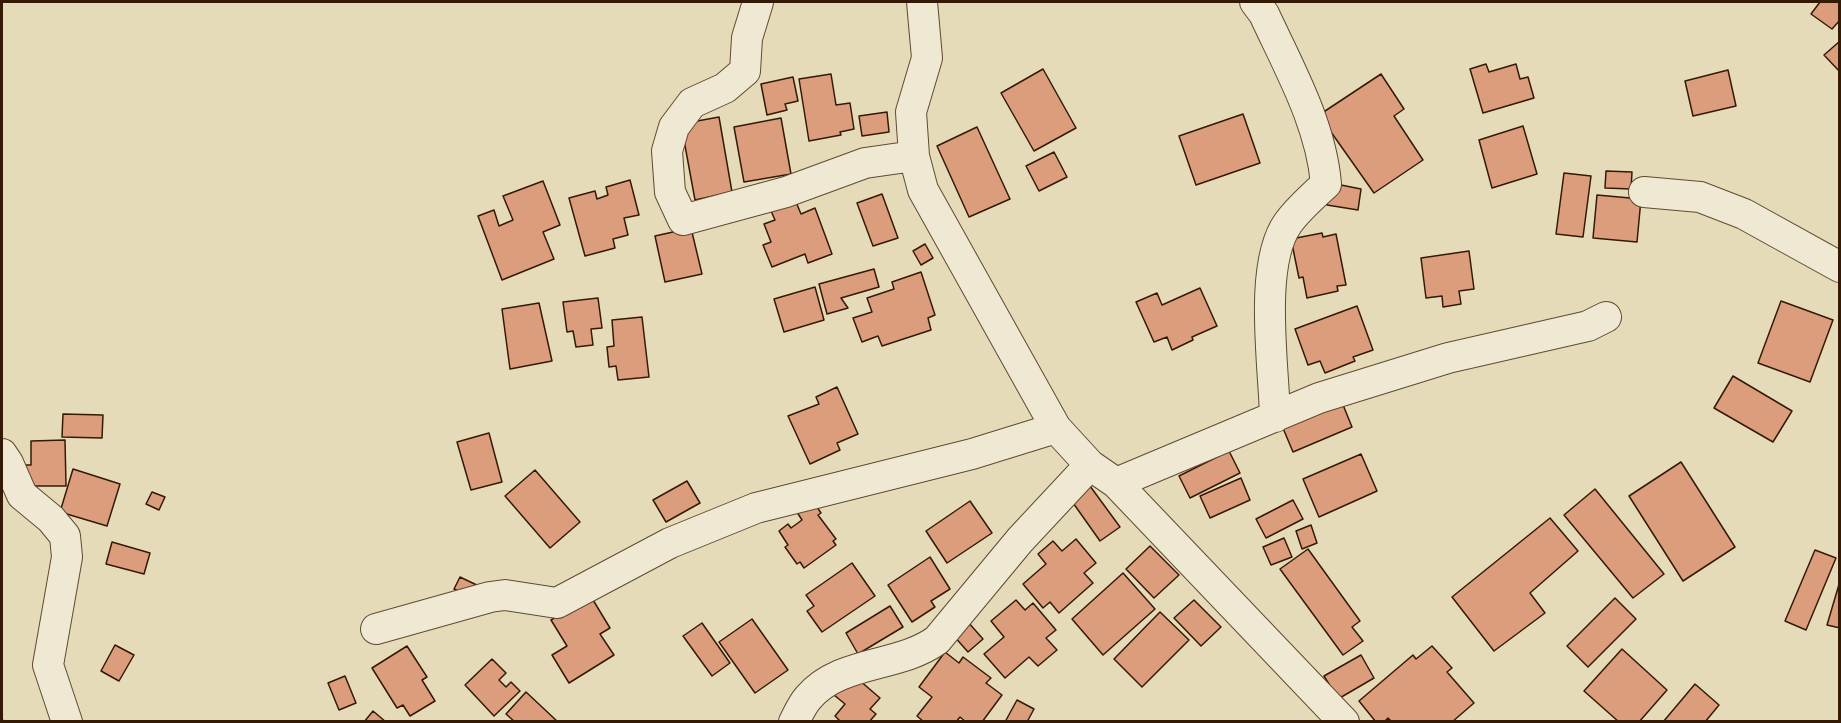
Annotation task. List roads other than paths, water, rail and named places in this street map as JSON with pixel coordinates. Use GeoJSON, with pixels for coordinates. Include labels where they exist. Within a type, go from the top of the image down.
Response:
{"type":"FeatureCollection","features":[{"type":"Feature","properties":{"kind":"street"},"geometry":{"type":"LineString","coordinates":[[758,2],[747,38],[745,71],[725,88],[692,103],[674,127],[667,151],[670,192],[683,220],[786,192],[865,163],[914,156]]}},
{"type":"Feature","properties":{"kind":"street"},"geometry":{"type":"LineString","coordinates":[[922,2],[927,58],[924,75],[911,112],[914,156],[923,190],[944,232],[1056,428],[1090,465],[1116,483],[1344,722]]}},
{"type":"Feature","properties":{"kind":"street"},"geometry":{"type":"LineString","coordinates":[[1255,2],[1264,14],[1310,116],[1324,159],[1326,184],[1287,225],[1277,249],[1269,301],[1275,417]]}},
{"type":"Feature","properties":{"kind":"street"},"geometry":{"type":"LineString","coordinates":[[1644,192],[1700,197],[1744,214],[1839,267]]}},
{"type":"Feature","properties":{"kind":"street"},"geometry":{"type":"LineString","coordinates":[[1116,483],[1319,398],[1415,367],[1588,326],[1605,317]]}},
{"type":"Feature","properties":{"kind":"street"},"geometry":{"type":"LineString","coordinates":[[376,629],[490,597],[505,596],[543,603],[557,603],[670,543],[756,508],[972,454],[1056,428]]}},
{"type":"Feature","properties":{"kind":"street"},"geometry":{"type":"LineString","coordinates":[[2,454],[22,495],[51,519],[65,536],[67,557],[48,664],[67,722]]}},
{"type":"Feature","properties":{"kind":"street"},"geometry":{"type":"LineString","coordinates":[[794,722],[808,698],[830,681],[848,672],[921,650],[937,640],[1020,540],[1090,465]]}}]}
